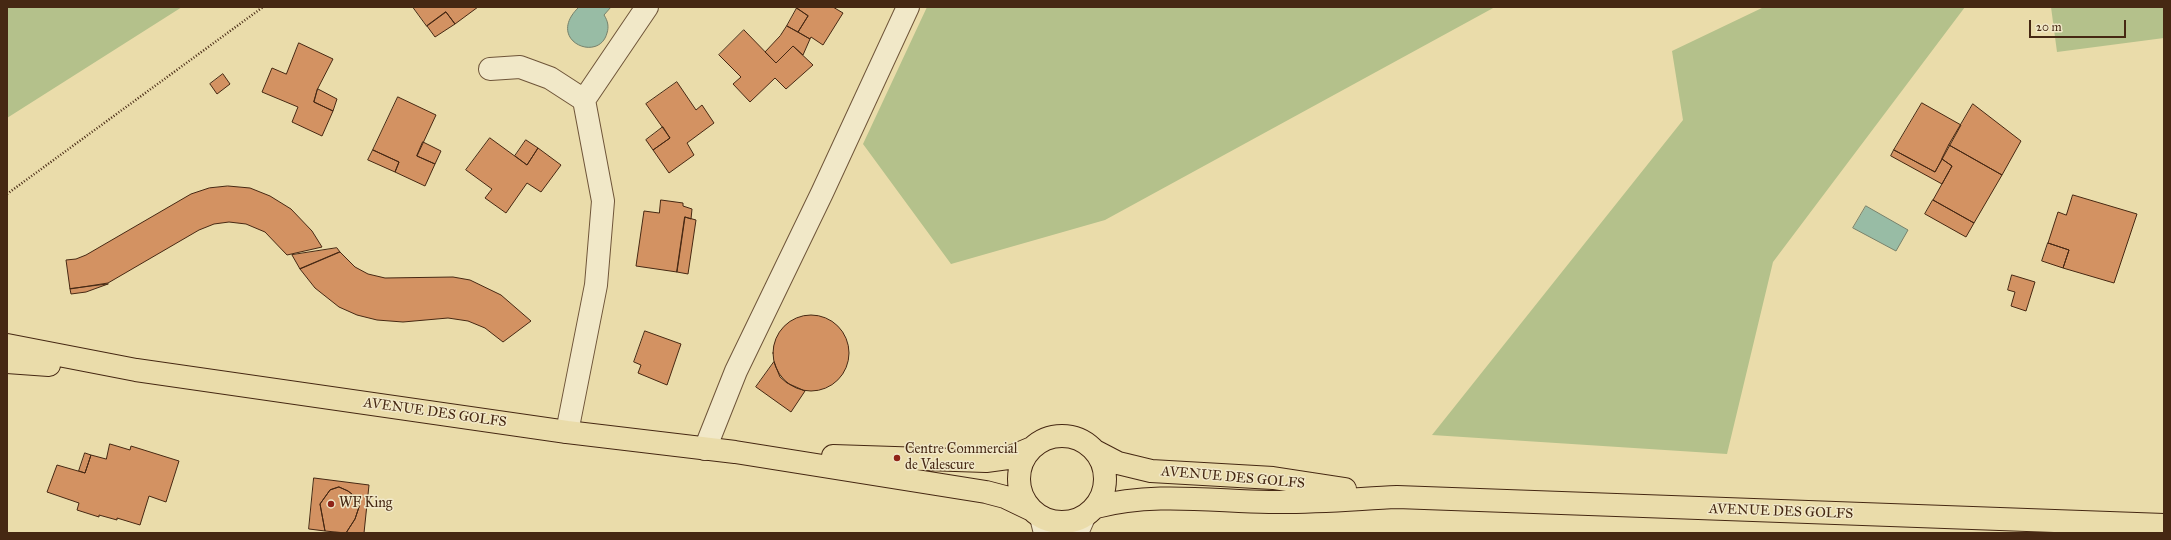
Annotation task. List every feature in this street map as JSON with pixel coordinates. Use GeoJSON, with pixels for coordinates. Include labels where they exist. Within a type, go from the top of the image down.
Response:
{"type":"FeatureCollection","features":[{"type":"Feature","properties":{"kind":"main road","name":"AVENUE DES GOLFS"},"geometry":{"type":"LineString","coordinates":[[7,345],[136,370],[567,432],[705,449],[736,452],[986,461],[1008,458],[1032,448]]}},
{"type":"Feature","properties":{"kind":"main road","name":"AVENUE DES GOLFS"},"geometry":{"type":"LineString","coordinates":[[7,362],[136,370]]}},
{"type":"Feature","properties":{"kind":"main road"},"geometry":{"type":"LineString","coordinates":[[1057,436],[1071,437],[1084,442],[1095,451],[1103,464],[1106,479],[1103,494],[1086,519],[1070,522],[1039,520],[1023,498],[1019,485],[1019,471],[1024,458],[1032,448],[1044,440],[1057,436]]}},
{"type":"Feature","properties":{"kind":"main road","name":"AVENUE DES GOLFS"},"geometry":{"type":"LineString","coordinates":[[1095,451],[1118,463],[1151,471],[1272,478],[1397,497]]}},
{"type":"Feature","properties":{"kind":"main road","name":"AVENUE DES GOLFS"},"geometry":{"type":"LineString","coordinates":[[736,452],[986,492],[1039,520]]}},
{"type":"Feature","properties":{"kind":"main road","name":"AVENUE DES GOLFS"},"geometry":{"type":"LineString","coordinates":[[1086,519],[1115,502],[1157,497],[1270,502],[1397,497],[2164,525]]}},
{"type":"Feature","properties":{"kind":"street"},"geometry":{"type":"LineString","coordinates":[[567,432],[596,285],[603,201],[584,100],[646,7]]}},
{"type":"Feature","properties":{"kind":"street"},"geometry":{"type":"LineString","coordinates":[[705,449],[736,371],[822,193],[908,7]]}},
{"type":"Feature","properties":{"kind":"street"},"geometry":{"type":"LineString","coordinates":[[490,69],[520,67],[550,78],[584,100]]}},
{"type":"Feature","properties":{"kind":"path"},"geometry":{"type":"LineString","coordinates":[[7,194],[263,7]]}},
{"type":"Feature","properties":{"kind":"shaded area"},"geometry":{"type":"Polygon","coordinates":[[[7,7],[182,7],[7,118],[7,7]]]}},
{"type":"Feature","properties":{"kind":"shaded area"},"geometry":{"type":"Polygon","coordinates":[[[579,7],[611,7],[604,15],[608,24],[607,33],[602,42],[594,47],[585,47],[577,44],[570,38],[567,29],[570,19],[579,7]]]}},
{"type":"Feature","properties":{"kind":"shaded area"},"geometry":{"type":"Polygon","coordinates":[[[927,7],[1495,7],[1105,220],[951,264],[863,144],[927,7]]]}},
{"type":"Feature","properties":{"kind":"shaded area"},"geometry":{"type":"Polygon","coordinates":[[[1764,7],[1965,7],[1773,262],[1727,454],[1432,435],[1683,120],[1672,51],[1764,7]]]}},
{"type":"Feature","properties":{"kind":"shaded area"},"geometry":{"type":"Polygon","coordinates":[[[2051,7],[2164,7],[2164,38],[2057,52],[2051,7]]]}},
{"type":"Feature","properties":{"kind":"shaded area"},"geometry":{"type":"Polygon","coordinates":[[[1866,206],[1908,230],[1896,251],[1853,228],[1866,206]]]}},
{"type":"Feature","properties":{"kind":"building"},"geometry":{"type":"Polygon","coordinates":[[[413,7],[478,7],[455,24],[446,12],[427,26],[413,7]]]}},
{"type":"Feature","properties":{"kind":"building"},"geometry":{"type":"Polygon","coordinates":[[[795,7],[833,7],[843,13],[823,45],[811,37],[810,39],[798,32],[808,16],[795,7]]]}},
{"type":"Feature","properties":{"kind":"building"},"geometry":{"type":"Polygon","coordinates":[[[797,8],[808,16],[798,32],[787,26],[797,8]]]}},
{"type":"Feature","properties":{"kind":"building"},"geometry":{"type":"Polygon","coordinates":[[[446,12],[455,24],[435,37],[427,26],[446,12]]]}},
{"type":"Feature","properties":{"kind":"building"},"geometry":{"type":"Polygon","coordinates":[[[787,26],[810,39],[803,55],[793,46],[776,63],[765,52],[787,26]]]}},
{"type":"Feature","properties":{"kind":"building"},"geometry":{"type":"Polygon","coordinates":[[[744,30],[776,63],[793,46],[813,65],[786,89],[775,78],[750,102],[733,84],[741,77],[719,55],[744,30]]]}},
{"type":"Feature","properties":{"kind":"building"},"geometry":{"type":"Polygon","coordinates":[[[299,43],[333,59],[317,90],[314,102],[333,111],[322,136],[292,122],[298,107],[262,92],[272,68],[286,74],[299,43]]]}},
{"type":"Feature","properties":{"kind":"building"},"geometry":{"type":"Polygon","coordinates":[[[223,74],[230,84],[217,94],[210,84],[223,74]]]}},
{"type":"Feature","properties":{"kind":"building"},"geometry":{"type":"Polygon","coordinates":[[[677,82],[696,110],[702,105],[714,123],[687,143],[694,155],[669,173],[653,150],[670,138],[646,104],[677,82]]]}},
{"type":"Feature","properties":{"kind":"building"},"geometry":{"type":"Polygon","coordinates":[[[318,89],[337,99],[333,111],[314,102],[318,89]]]}},
{"type":"Feature","properties":{"kind":"building"},"geometry":{"type":"Polygon","coordinates":[[[398,97],[436,115],[417,156],[435,164],[425,186],[395,172],[399,162],[373,150],[398,97]]]}},
{"type":"Feature","properties":{"kind":"building"},"geometry":{"type":"Polygon","coordinates":[[[1922,103],[1961,125],[1935,172],[1894,150],[1922,103]]]}},
{"type":"Feature","properties":{"kind":"building"},"geometry":{"type":"Polygon","coordinates":[[[1973,104],[2021,141],[2002,175],[1949,145],[1973,104]]]}},
{"type":"Feature","properties":{"kind":"building"},"geometry":{"type":"Polygon","coordinates":[[[663,127],[670,138],[653,150],[646,140],[663,127]]]}},
{"type":"Feature","properties":{"kind":"building"},"geometry":{"type":"Polygon","coordinates":[[[490,138],[527,165],[538,148],[561,165],[541,192],[527,183],[506,213],[485,198],[492,189],[466,170],[490,138]]]}},
{"type":"Feature","properties":{"kind":"building"},"geometry":{"type":"Polygon","coordinates":[[[526,140],[538,148],[527,165],[515,156],[526,140]]]}},
{"type":"Feature","properties":{"kind":"building"},"geometry":{"type":"Polygon","coordinates":[[[423,142],[441,151],[435,164],[417,156],[423,142]]]}},
{"type":"Feature","properties":{"kind":"building"},"geometry":{"type":"Polygon","coordinates":[[[1949,145],[2002,175],[1974,223],[1933,200],[1952,166],[1942,159],[1949,145]]]}},
{"type":"Feature","properties":{"kind":"building"},"geometry":{"type":"Polygon","coordinates":[[[373,150],[399,162],[395,172],[368,160],[373,150]]]}},
{"type":"Feature","properties":{"kind":"building"},"geometry":{"type":"Polygon","coordinates":[[[1894,150],[1935,172],[1942,159],[1952,166],[1942,184],[1891,156],[1894,150]]]}},
{"type":"Feature","properties":{"kind":"building"},"geometry":{"type":"Polygon","coordinates":[[[228,186],[250,188],[270,196],[291,209],[312,231],[322,247],[287,255],[265,232],[246,224],[229,222],[214,224],[199,230],[108,283],[70,289],[66,260],[76,259],[86,255],[191,194],[209,188],[228,186]]]}},
{"type":"Feature","properties":{"kind":"building"},"geometry":{"type":"Polygon","coordinates":[[[2073,195],[2137,214],[2114,283],[2063,268],[2069,250],[2048,243],[2058,212],[2066,215],[2073,195]]]}},
{"type":"Feature","properties":{"kind":"building"},"geometry":{"type":"Polygon","coordinates":[[[661,200],[683,203],[683,206],[692,209],[691,219],[685,217],[677,272],[636,266],[644,211],[659,213],[661,200]]]}},
{"type":"Feature","properties":{"kind":"building"},"geometry":{"type":"Polygon","coordinates":[[[1933,200],[1974,223],[1966,237],[1925,214],[1933,200]]]}},
{"type":"Feature","properties":{"kind":"building"},"geometry":{"type":"Polygon","coordinates":[[[685,217],[696,220],[688,274],[677,272],[685,217]]]}},
{"type":"Feature","properties":{"kind":"building"},"geometry":{"type":"Polygon","coordinates":[[[2048,243],[2069,250],[2063,268],[2042,261],[2048,243]]]}},
{"type":"Feature","properties":{"kind":"building"},"geometry":{"type":"Polygon","coordinates":[[[337,248],[340,252],[300,269],[292,255],[337,248]]]}},
{"type":"Feature","properties":{"kind":"building"},"geometry":{"type":"Polygon","coordinates":[[[340,252],[355,267],[368,274],[385,278],[453,277],[470,280],[501,295],[531,321],[503,342],[485,328],[468,321],[448,318],[403,322],[377,320],[357,315],[339,307],[315,288],[300,269],[340,252]]]}},
{"type":"Feature","properties":{"kind":"building"},"geometry":{"type":"Polygon","coordinates":[[[2012,275],[2035,282],[2026,311],[2011,306],[2015,292],[2008,290],[2012,275]]]}},
{"type":"Feature","properties":{"kind":"building"},"geometry":{"type":"Polygon","coordinates":[[[108,284],[86,292],[71,294],[70,289],[108,284]]]}},
{"type":"Feature","properties":{"kind":"building"},"geometry":{"type":"Polygon","coordinates":[[[811,315],[826,318],[838,326],[846,338],[849,353],[846,368],[838,380],[826,388],[811,391],[796,388],[784,380],[776,368],[773,353],[776,338],[784,326],[796,318],[811,315]]]}},
{"type":"Feature","properties":{"kind":"building"},"geometry":{"type":"Polygon","coordinates":[[[645,331],[681,344],[667,385],[638,373],[641,365],[634,362],[645,331]]]}},
{"type":"Feature","properties":{"kind":"building"},"geometry":{"type":"Polygon","coordinates":[[[774,362],[780,377],[787,383],[805,391],[791,412],[756,387],[774,362]]]}},
{"type":"Feature","properties":{"kind":"building"},"geometry":{"type":"Polygon","coordinates":[[[110,444],[130,450],[131,446],[179,461],[166,502],[149,496],[140,525],[117,518],[117,520],[99,515],[99,517],[77,510],[79,503],[47,492],[57,465],[85,473],[91,455],[106,459],[110,444]]]}},
{"type":"Feature","properties":{"kind":"building"},"geometry":{"type":"Polygon","coordinates":[[[85,453],[91,455],[85,473],[79,471],[85,453]]]}},
{"type":"Feature","properties":{"kind":"building"},"geometry":{"type":"Polygon","coordinates":[[[314,478],[369,485],[364,533],[346,533],[355,519],[359,507],[357,498],[348,491],[339,487],[330,490],[320,504],[325,531],[309,529],[314,478]]]}},
{"type":"Feature","properties":{"kind":"building"},"geometry":{"type":"Polygon","coordinates":[[[339,487],[348,491],[357,498],[359,507],[355,519],[346,533],[325,531],[320,504],[330,490],[339,487]]]}},
{"type":"Feature","properties":{"kind":"place","name":"Centre Commercial de Valescure"},"geometry":{"type":"Point","coordinates":[897,458]}},
{"type":"Feature","properties":{"kind":"place","name":"WF King"},"geometry":{"type":"Point","coordinates":[331,504]}}]}
